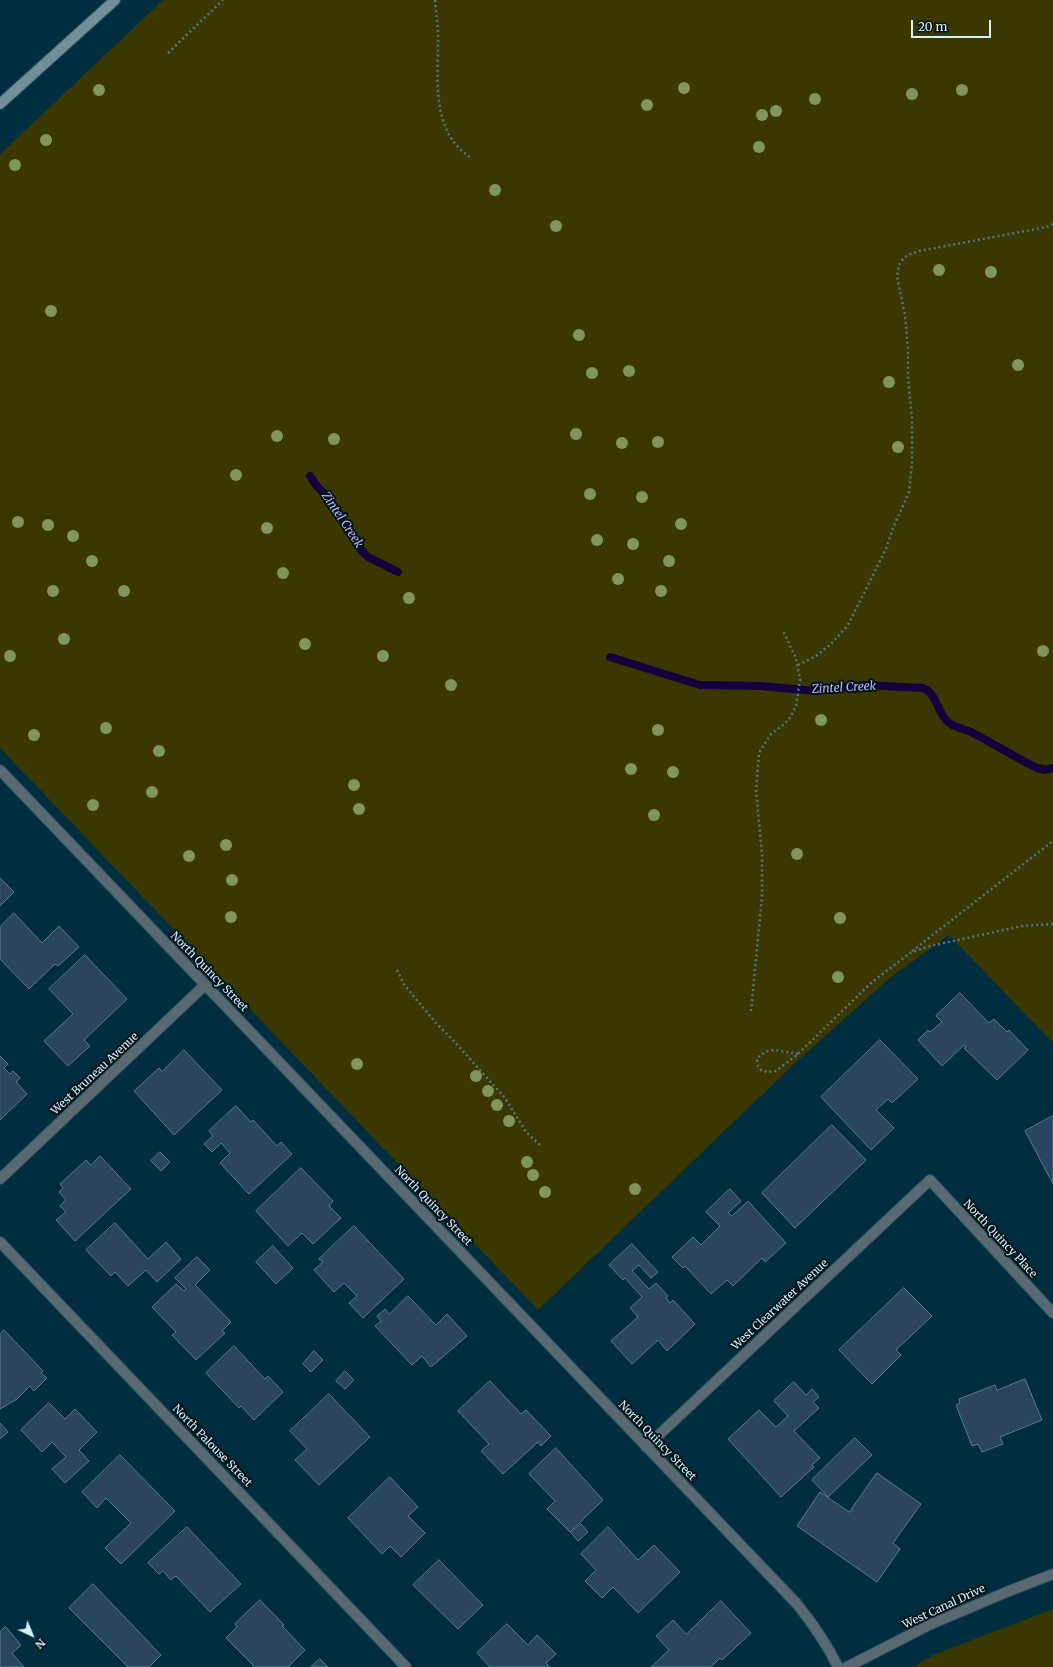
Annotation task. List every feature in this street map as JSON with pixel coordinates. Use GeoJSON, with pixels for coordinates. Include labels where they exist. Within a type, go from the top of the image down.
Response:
{"type":"FeatureCollection","features":[{"type":"Feature","properties":{"kind":"main road"},"geometry":{"type":"LineString","coordinates":[[0,104],[115,0]]}},
{"type":"Feature","properties":{"kind":"street","name":"North Quincy Street"},"geometry":{"type":"LineString","coordinates":[[0,770],[797,1604],[814,1625],[829,1648],[838,1667]]}},
{"type":"Feature","properties":{"kind":"street","name":"West Bruneau Avenue"},"geometry":{"type":"LineString","coordinates":[[0,1179],[205,985]]}},
{"type":"Feature","properties":{"kind":"street","name":"West Clearwater Avenue"},"geometry":{"type":"LineString","coordinates":[[646,1447],[930,1180]]}},
{"type":"Feature","properties":{"kind":"street","name":"North Quincy Place"},"geometry":{"type":"LineString","coordinates":[[930,1180],[1053,1314]]}},
{"type":"Feature","properties":{"kind":"street","name":"North Palouse Street"},"geometry":{"type":"LineString","coordinates":[[0,1242],[406,1667]]}},
{"type":"Feature","properties":{"kind":"street","name":"West Canal Drive"},"geometry":{"type":"LineString","coordinates":[[847,1667],[929,1625],[1053,1574]]}},
{"type":"Feature","properties":{"kind":"path"},"geometry":{"type":"LineString","coordinates":[[168,52],[224,0]]}},
{"type":"Feature","properties":{"kind":"path"},"geometry":{"type":"LineString","coordinates":[[435,0],[438,32],[438,83],[442,115],[458,148],[472,159]]}},
{"type":"Feature","properties":{"kind":"path"},"geometry":{"type":"LineString","coordinates":[[798,665],[816,656],[831,644],[848,625],[886,549],[893,528],[909,492],[912,464],[912,418],[908,378],[908,349],[905,315],[897,276],[899,265],[908,255],[919,251],[981,238],[1047,227],[1053,224]]}},
{"type":"Feature","properties":{"kind":"path"},"geometry":{"type":"LineString","coordinates":[[751,1011],[762,896],[762,855],[756,790],[759,753],[771,734],[790,718],[796,706],[800,680],[798,665],[783,631]]}},
{"type":"Feature","properties":{"kind":"path"},"geometry":{"type":"LineString","coordinates":[[798,1054],[775,1050],[768,1051],[760,1054],[757,1060],[758,1066],[761,1070],[767,1072],[776,1071],[798,1054],[872,982],[1053,841]]}},
{"type":"Feature","properties":{"kind":"path"},"geometry":{"type":"LineString","coordinates":[[910,953],[930,946],[1022,926],[1053,924]]}},
{"type":"Feature","properties":{"kind":"path"},"geometry":{"type":"LineString","coordinates":[[397,970],[405,986],[436,1023],[505,1098],[526,1132],[541,1146]]}},
{"type":"Feature","properties":{"kind":"shaded area"},"geometry":{"type":"Polygon","coordinates":[[[163,0],[1053,0],[1053,1043],[949,935],[891,977],[795,1063],[538,1310],[0,748],[0,154],[163,0]]]}},
{"type":"Feature","properties":{"kind":"shaded area"},"geometry":{"type":"Polygon","coordinates":[[[1053,1609],[1053,1667],[913,1667],[933,1655],[1053,1609]]]}},
{"type":"Feature","properties":{"kind":"building"},"geometry":{"type":"Polygon","coordinates":[[[0,878],[14,892],[0,906],[0,878]]]}},
{"type":"Feature","properties":{"kind":"building"},"geometry":{"type":"Polygon","coordinates":[[[14,913],[42,943],[59,926],[79,947],[58,966],[55,964],[29,989],[0,959],[0,927],[14,913]]]}},
{"type":"Feature","properties":{"kind":"building"},"geometry":{"type":"Polygon","coordinates":[[[85,955],[127,999],[84,1040],[90,1046],[68,1066],[44,1041],[73,1014],[49,989],[85,955]]]}},
{"type":"Feature","properties":{"kind":"building"},"geometry":{"type":"Polygon","coordinates":[[[960,993],[989,1023],[994,1019],[1007,1032],[1009,1030],[1028,1050],[997,1080],[964,1048],[966,1047],[964,1045],[942,1066],[918,1040],[928,1030],[930,1032],[942,1022],[936,1016],[960,993]]]}},
{"type":"Feature","properties":{"kind":"building"},"geometry":{"type":"Polygon","coordinates":[[[880,1040],[918,1079],[892,1103],[888,1099],[876,1110],[894,1128],[871,1150],[821,1097],[880,1040]]]}},
{"type":"Feature","properties":{"kind":"building"},"geometry":{"type":"Polygon","coordinates":[[[184,1050],[222,1090],[174,1135],[134,1091],[159,1068],[162,1071],[184,1050]]]}},
{"type":"Feature","properties":{"kind":"building"},"geometry":{"type":"Polygon","coordinates":[[[0,1056],[8,1064],[4,1068],[10,1074],[13,1071],[20,1078],[16,1082],[27,1094],[0,1120],[0,1056]]]}},
{"type":"Feature","properties":{"kind":"building"},"geometry":{"type":"Polygon","coordinates":[[[236,1106],[251,1122],[253,1120],[277,1146],[281,1142],[292,1154],[249,1194],[220,1163],[230,1153],[221,1143],[212,1152],[204,1144],[213,1136],[209,1131],[236,1106]]]}},
{"type":"Feature","properties":{"kind":"building"},"geometry":{"type":"Polygon","coordinates":[[[1053,1116],[1053,1184],[1025,1131],[1053,1116]]]}},
{"type":"Feature","properties":{"kind":"building"},"geometry":{"type":"Polygon","coordinates":[[[832,1125],[866,1160],[795,1228],[762,1193],[832,1125]]]}},
{"type":"Feature","properties":{"kind":"building"},"geometry":{"type":"Polygon","coordinates":[[[160,1152],[170,1162],[161,1171],[151,1161],[160,1152]]]}},
{"type":"Feature","properties":{"kind":"building"},"geometry":{"type":"Polygon","coordinates":[[[100,1156],[131,1189],[75,1241],[56,1220],[66,1212],[60,1206],[66,1200],[59,1192],[63,1188],[60,1184],[86,1160],[91,1165],[100,1156]]]}},
{"type":"Feature","properties":{"kind":"building"},"geometry":{"type":"Polygon","coordinates":[[[301,1168],[333,1201],[329,1206],[341,1218],[313,1244],[302,1233],[288,1246],[256,1211],[301,1168]]]}},
{"type":"Feature","properties":{"kind":"building"},"geometry":{"type":"Polygon","coordinates":[[[730,1189],[741,1201],[728,1213],[732,1216],[748,1201],[786,1243],[765,1262],[762,1258],[733,1286],[727,1280],[711,1294],[685,1266],[683,1268],[672,1257],[693,1237],[701,1245],[720,1226],[706,1212],[730,1189]]]}},
{"type":"Feature","properties":{"kind":"building"},"geometry":{"type":"Polygon","coordinates":[[[115,1223],[148,1259],[166,1242],[181,1259],[157,1282],[146,1270],[128,1286],[115,1272],[111,1276],[86,1250],[115,1223]]]}},
{"type":"Feature","properties":{"kind":"building"},"geometry":{"type":"Polygon","coordinates":[[[354,1226],[404,1279],[363,1318],[349,1303],[357,1296],[344,1283],[334,1292],[314,1270],[323,1262],[319,1259],[354,1226]]]}},
{"type":"Feature","properties":{"kind":"building"},"geometry":{"type":"Polygon","coordinates":[[[632,1244],[658,1272],[651,1278],[639,1265],[632,1271],[649,1289],[656,1283],[668,1296],[666,1298],[670,1303],[673,1300],[695,1324],[667,1351],[658,1340],[632,1364],[611,1341],[638,1317],[630,1308],[642,1297],[625,1278],[623,1280],[609,1265],[632,1244]]]}},
{"type":"Feature","properties":{"kind":"building"},"geometry":{"type":"Polygon","coordinates":[[[273,1246],[293,1268],[276,1284],[256,1262],[273,1246]]]}},
{"type":"Feature","properties":{"kind":"building"},"geometry":{"type":"Polygon","coordinates":[[[197,1257],[210,1270],[195,1285],[231,1322],[222,1331],[225,1333],[196,1360],[172,1335],[176,1332],[152,1307],[176,1284],[184,1291],[186,1289],[175,1278],[197,1257]]]}},
{"type":"Feature","properties":{"kind":"building"},"geometry":{"type":"Polygon","coordinates":[[[904,1288],[932,1316],[896,1350],[901,1355],[872,1384],[839,1350],[904,1288]]]}},
{"type":"Feature","properties":{"kind":"building"},"geometry":{"type":"Polygon","coordinates":[[[408,1296],[436,1325],[447,1314],[467,1336],[431,1367],[422,1356],[412,1365],[375,1326],[381,1321],[377,1316],[385,1309],[389,1314],[408,1296]]]}},
{"type":"Feature","properties":{"kind":"building"},"geometry":{"type":"Polygon","coordinates":[[[4,1330],[43,1371],[41,1373],[47,1378],[34,1391],[30,1386],[17,1399],[0,1409],[0,1334],[4,1330]]]}},
{"type":"Feature","properties":{"kind":"building"},"geometry":{"type":"Polygon","coordinates":[[[234,1346],[265,1379],[268,1376],[283,1392],[254,1420],[241,1406],[239,1408],[206,1373],[234,1346]]]}},
{"type":"Feature","properties":{"kind":"building"},"geometry":{"type":"Polygon","coordinates":[[[314,1351],[323,1360],[311,1372],[303,1364],[314,1351]]]}},
{"type":"Feature","properties":{"kind":"building"},"geometry":{"type":"Polygon","coordinates":[[[345,1371],[354,1380],[345,1389],[336,1381],[345,1371]]]}},
{"type":"Feature","properties":{"kind":"building"},"geometry":{"type":"Polygon","coordinates":[[[1025,1379],[1042,1420],[1000,1437],[1003,1444],[982,1452],[978,1444],[972,1446],[956,1405],[960,1403],[959,1399],[995,1385],[997,1390],[1025,1379]]]}},
{"type":"Feature","properties":{"kind":"building"},"geometry":{"type":"Polygon","coordinates":[[[490,1381],[521,1414],[526,1410],[551,1436],[541,1446],[538,1442],[503,1474],[481,1451],[489,1444],[458,1411],[490,1381]]]}},
{"type":"Feature","properties":{"kind":"building"},"geometry":{"type":"Polygon","coordinates":[[[794,1382],[806,1395],[812,1389],[819,1397],[813,1402],[819,1408],[794,1431],[820,1458],[812,1465],[814,1467],[781,1497],[728,1439],[759,1410],[776,1427],[788,1416],[774,1401],[794,1382]]]}},
{"type":"Feature","properties":{"kind":"building"},"geometry":{"type":"Polygon","coordinates":[[[329,1394],[370,1437],[319,1485],[295,1460],[307,1449],[290,1431],[329,1394]]]}},
{"type":"Feature","properties":{"kind":"building"},"geometry":{"type":"Polygon","coordinates":[[[49,1403],[65,1419],[75,1409],[97,1432],[79,1450],[89,1461],[65,1483],[52,1469],[66,1457],[52,1442],[42,1452],[21,1430],[49,1403]]]}},
{"type":"Feature","properties":{"kind":"building"},"geometry":{"type":"Polygon","coordinates":[[[0,1423],[8,1432],[0,1439],[0,1423]]]}},
{"type":"Feature","properties":{"kind":"building"},"geometry":{"type":"Polygon","coordinates":[[[855,1438],[872,1455],[828,1497],[812,1480],[855,1438]]]}},
{"type":"Feature","properties":{"kind":"building"},"geometry":{"type":"Polygon","coordinates":[[[556,1448],[603,1500],[570,1532],[547,1509],[555,1501],[529,1474],[556,1448]]]}},
{"type":"Feature","properties":{"kind":"building"},"geometry":{"type":"Polygon","coordinates":[[[120,1455],[175,1511],[121,1564],[105,1548],[131,1523],[106,1498],[97,1508],[82,1492],[120,1455]]]}},
{"type":"Feature","properties":{"kind":"building"},"geometry":{"type":"Polygon","coordinates":[[[877,1473],[921,1504],[893,1543],[900,1549],[877,1582],[797,1526],[820,1492],[849,1512],[877,1473]]]}},
{"type":"Feature","properties":{"kind":"building"},"geometry":{"type":"Polygon","coordinates":[[[390,1477],[418,1507],[408,1516],[425,1533],[401,1557],[390,1546],[382,1554],[348,1518],[390,1477]]]}},
{"type":"Feature","properties":{"kind":"building"},"geometry":{"type":"Polygon","coordinates":[[[581,1524],[588,1532],[578,1541],[571,1533],[581,1524]]]}},
{"type":"Feature","properties":{"kind":"building"},"geometry":{"type":"Polygon","coordinates":[[[187,1527],[241,1584],[210,1612],[176,1576],[171,1580],[163,1571],[159,1574],[148,1563],[187,1527]]]}},
{"type":"Feature","properties":{"kind":"building"},"geometry":{"type":"Polygon","coordinates":[[[608,1527],[638,1560],[654,1545],[680,1572],[638,1613],[613,1587],[602,1598],[585,1581],[596,1570],[581,1554],[608,1527]]]}},
{"type":"Feature","properties":{"kind":"building"},"geometry":{"type":"Polygon","coordinates":[[[439,1560],[483,1605],[458,1629],[413,1585],[439,1560]]]}},
{"type":"Feature","properties":{"kind":"building"},"geometry":{"type":"Polygon","coordinates":[[[93,1584],[161,1655],[149,1667],[128,1667],[69,1608],[93,1584]]]}},
{"type":"Feature","properties":{"kind":"building"},"geometry":{"type":"Polygon","coordinates":[[[260,1600],[305,1650],[288,1667],[255,1667],[226,1638],[237,1627],[235,1624],[260,1600]]]}},
{"type":"Feature","properties":{"kind":"building"},"geometry":{"type":"Polygon","coordinates":[[[721,1601],[751,1633],[722,1660],[720,1658],[711,1667],[651,1667],[669,1650],[656,1636],[673,1620],[686,1634],[721,1601]]]}},
{"type":"Feature","properties":{"kind":"building"},"geometry":{"type":"Polygon","coordinates":[[[507,1624],[528,1645],[537,1635],[556,1654],[546,1663],[550,1667],[490,1667],[477,1653],[507,1624]]]}},
{"type":"Feature","properties":{"kind":"building"},"geometry":{"type":"Polygon","coordinates":[[[6,1627],[21,1645],[12,1653],[24,1667],[0,1667],[0,1632],[6,1627]]]}},
{"type":"Feature","properties":{"kind":"building"},"geometry":{"type":"Polygon","coordinates":[[[320,1659],[328,1667],[311,1667],[320,1659]]]}},
{"type":"Feature","properties":{"kind":"waterway","name":"Zintel Creek"},"geometry":{"type":"LineString","coordinates":[[310,476],[326,496],[362,551],[368,557],[398,572]]}},
{"type":"Feature","properties":{"kind":"waterway","name":"Zintel Creek"},"geometry":{"type":"LineString","coordinates":[[610,657],[700,685],[761,686],[815,691],[864,685],[923,688],[931,694],[941,714],[951,724],[971,732],[1037,768],[1045,770],[1053,768]]}}]}
